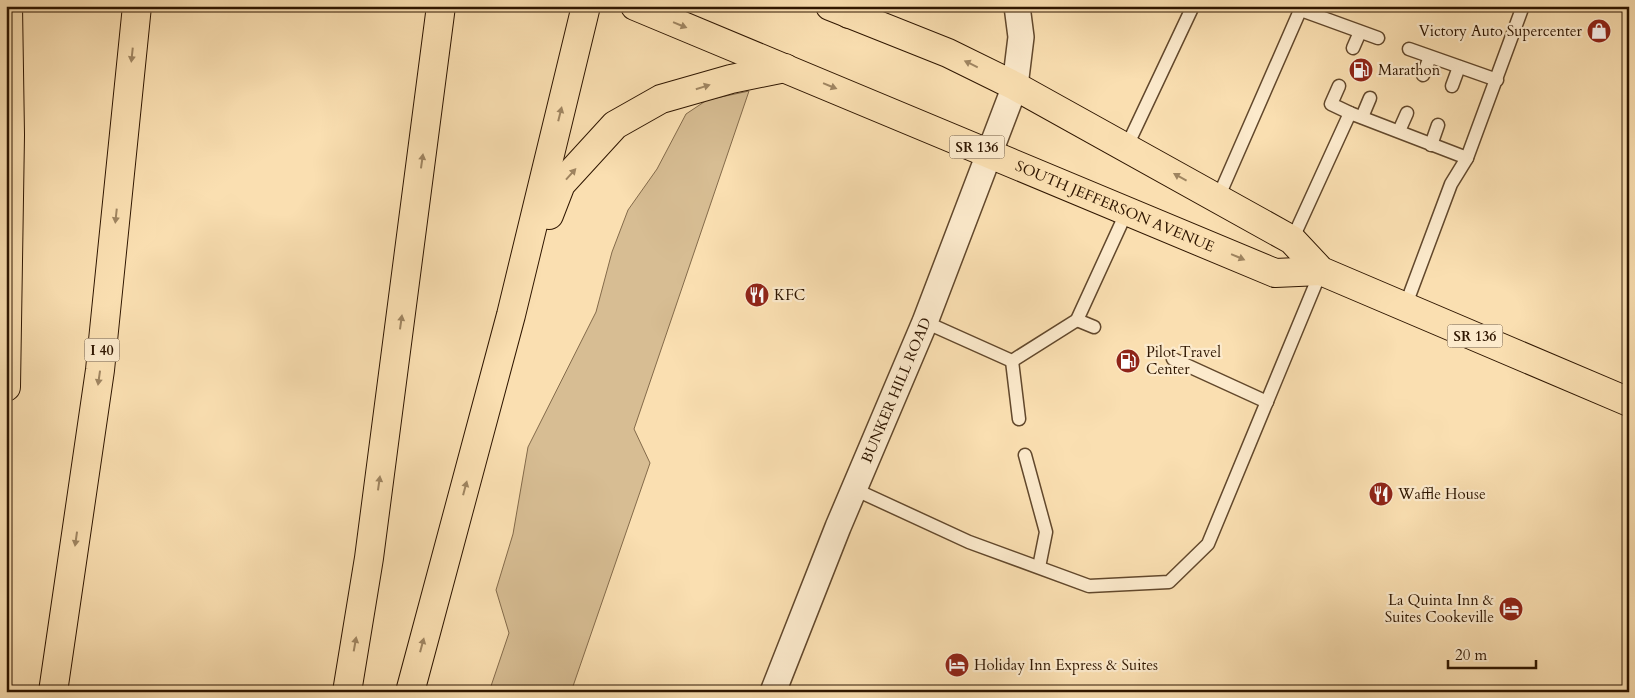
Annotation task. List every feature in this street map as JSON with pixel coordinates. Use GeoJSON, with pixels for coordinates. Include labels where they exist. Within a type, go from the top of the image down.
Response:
{"type":"FeatureCollection","features":[{"type":"Feature","properties":{"kind":"main road"},"geometry":{"type":"LineString","coordinates":[[6,387],[10,135],[8,6]]}},
{"type":"Feature","properties":{"kind":"main road","name":"I 40"},"geometry":{"type":"LineString","coordinates":[[53,692],[100,370],[137,6]]}},
{"type":"Feature","properties":{"kind":"main road"},"geometry":{"type":"LineString","coordinates":[[347,692],[369,558],[436,56],[441,6]]}},
{"type":"Feature","properties":{"kind":"main road"},"geometry":{"type":"LineString","coordinates":[[410,692],[511,315],[586,6]]}},
{"type":"Feature","properties":{"kind":"main road","name":"SOUTH JEFFERSON AVENUE"},"geometry":{"type":"LineString","coordinates":[[635,6],[1275,273],[1322,271]]}},
{"type":"Feature","properties":{"kind":"main road","name":"SOUTH JEFFERSON AVENUE"},"geometry":{"type":"LineString","coordinates":[[840,9],[948,53],[1015,86],[1292,240],[1322,271],[1629,402]]}},
{"type":"Feature","properties":{"kind":"main road"},"geometry":{"type":"LineString","coordinates":[[511,315],[562,184],[615,125],[661,99],[731,78],[785,68]]}},
{"type":"Feature","properties":{"kind":"street","name":"BUNKER HILL ROAD"},"geometry":{"type":"LineString","coordinates":[[773,692],[854,489],[924,322],[1015,86],[1021,37],[1018,6]]}},
{"type":"Feature","properties":{"kind":"lane"},"geometry":{"type":"LineString","coordinates":[[1126,148],[1193,6]]}},
{"type":"Feature","properties":{"kind":"lane"},"geometry":{"type":"LineString","coordinates":[[1405,307],[1451,184],[1466,158],[1497,80],[1523,6]]}},
{"type":"Feature","properties":{"kind":"lane"},"geometry":{"type":"LineString","coordinates":[[1218,198],[1302,8],[1378,38]]}},
{"type":"Feature","properties":{"kind":"lane"},"geometry":{"type":"LineString","coordinates":[[1353,48],[1360,32]]}},
{"type":"Feature","properties":{"kind":"lane"},"geometry":{"type":"LineString","coordinates":[[1409,49],[1497,80]]}},
{"type":"Feature","properties":{"kind":"lane"},"geometry":{"type":"LineString","coordinates":[[1423,75],[1430,57]]}},
{"type":"Feature","properties":{"kind":"lane"},"geometry":{"type":"LineString","coordinates":[[1452,86],[1460,67]]}},
{"type":"Feature","properties":{"kind":"lane"},"geometry":{"type":"LineString","coordinates":[[1339,86],[1331,104],[1466,158]]}},
{"type":"Feature","properties":{"kind":"lane"},"geometry":{"type":"LineString","coordinates":[[1292,240],[1356,115],[1370,98]]}},
{"type":"Feature","properties":{"kind":"lane"},"geometry":{"type":"LineString","coordinates":[[1399,132],[1406,112]]}},
{"type":"Feature","properties":{"kind":"lane"},"geometry":{"type":"LineString","coordinates":[[1431,144],[1438,125]]}},
{"type":"Feature","properties":{"kind":"lane"},"geometry":{"type":"LineString","coordinates":[[1012,361],[1077,320],[1127,211]]}},
{"type":"Feature","properties":{"kind":"lane"},"geometry":{"type":"LineString","coordinates":[[854,489],[969,542],[1089,586],[1169,582],[1208,544],[1322,271]]}},
{"type":"Feature","properties":{"kind":"lane"},"geometry":{"type":"LineString","coordinates":[[1077,320],[1094,327]]}},
{"type":"Feature","properties":{"kind":"lane"},"geometry":{"type":"LineString","coordinates":[[924,322],[1012,361]]}},
{"type":"Feature","properties":{"kind":"lane"},"geometry":{"type":"LineString","coordinates":[[1173,359],[1267,402]]}},
{"type":"Feature","properties":{"kind":"lane"},"geometry":{"type":"LineString","coordinates":[[1012,361],[1019,419]]}},
{"type":"Feature","properties":{"kind":"lane"},"geometry":{"type":"LineString","coordinates":[[1025,455],[1046,532],[1039,567]]}},
{"type":"Feature","properties":{"kind":"shaded area"},"geometry":{"type":"Polygon","coordinates":[[[749,91],[634,429],[650,463],[571,692],[489,692],[509,633],[496,590],[513,534],[528,447],[596,312],[612,252],[628,210],[657,169],[686,114],[707,100],[749,91]]]}},
{"type":"Feature","properties":{"kind":"place","name":"Victory Auto Supercenter"},"geometry":{"type":"Point","coordinates":[1599,31]}},
{"type":"Feature","properties":{"kind":"place","name":"Marathon"},"geometry":{"type":"Point","coordinates":[1361,70]}},
{"type":"Feature","properties":{"kind":"place","name":"KFC"},"geometry":{"type":"Point","coordinates":[757,295]}},
{"type":"Feature","properties":{"kind":"place","name":"Pilot Travel Center"},"geometry":{"type":"Point","coordinates":[1128,361]}},
{"type":"Feature","properties":{"kind":"place","name":"Waffle House"},"geometry":{"type":"Point","coordinates":[1381,494]}},
{"type":"Feature","properties":{"kind":"place","name":"La Quinta Inn & Suites Cookeville"},"geometry":{"type":"Point","coordinates":[1511,609]}},
{"type":"Feature","properties":{"kind":"place","name":"Holiday Inn Express & Suites"},"geometry":{"type":"Point","coordinates":[957,665]}}]}
